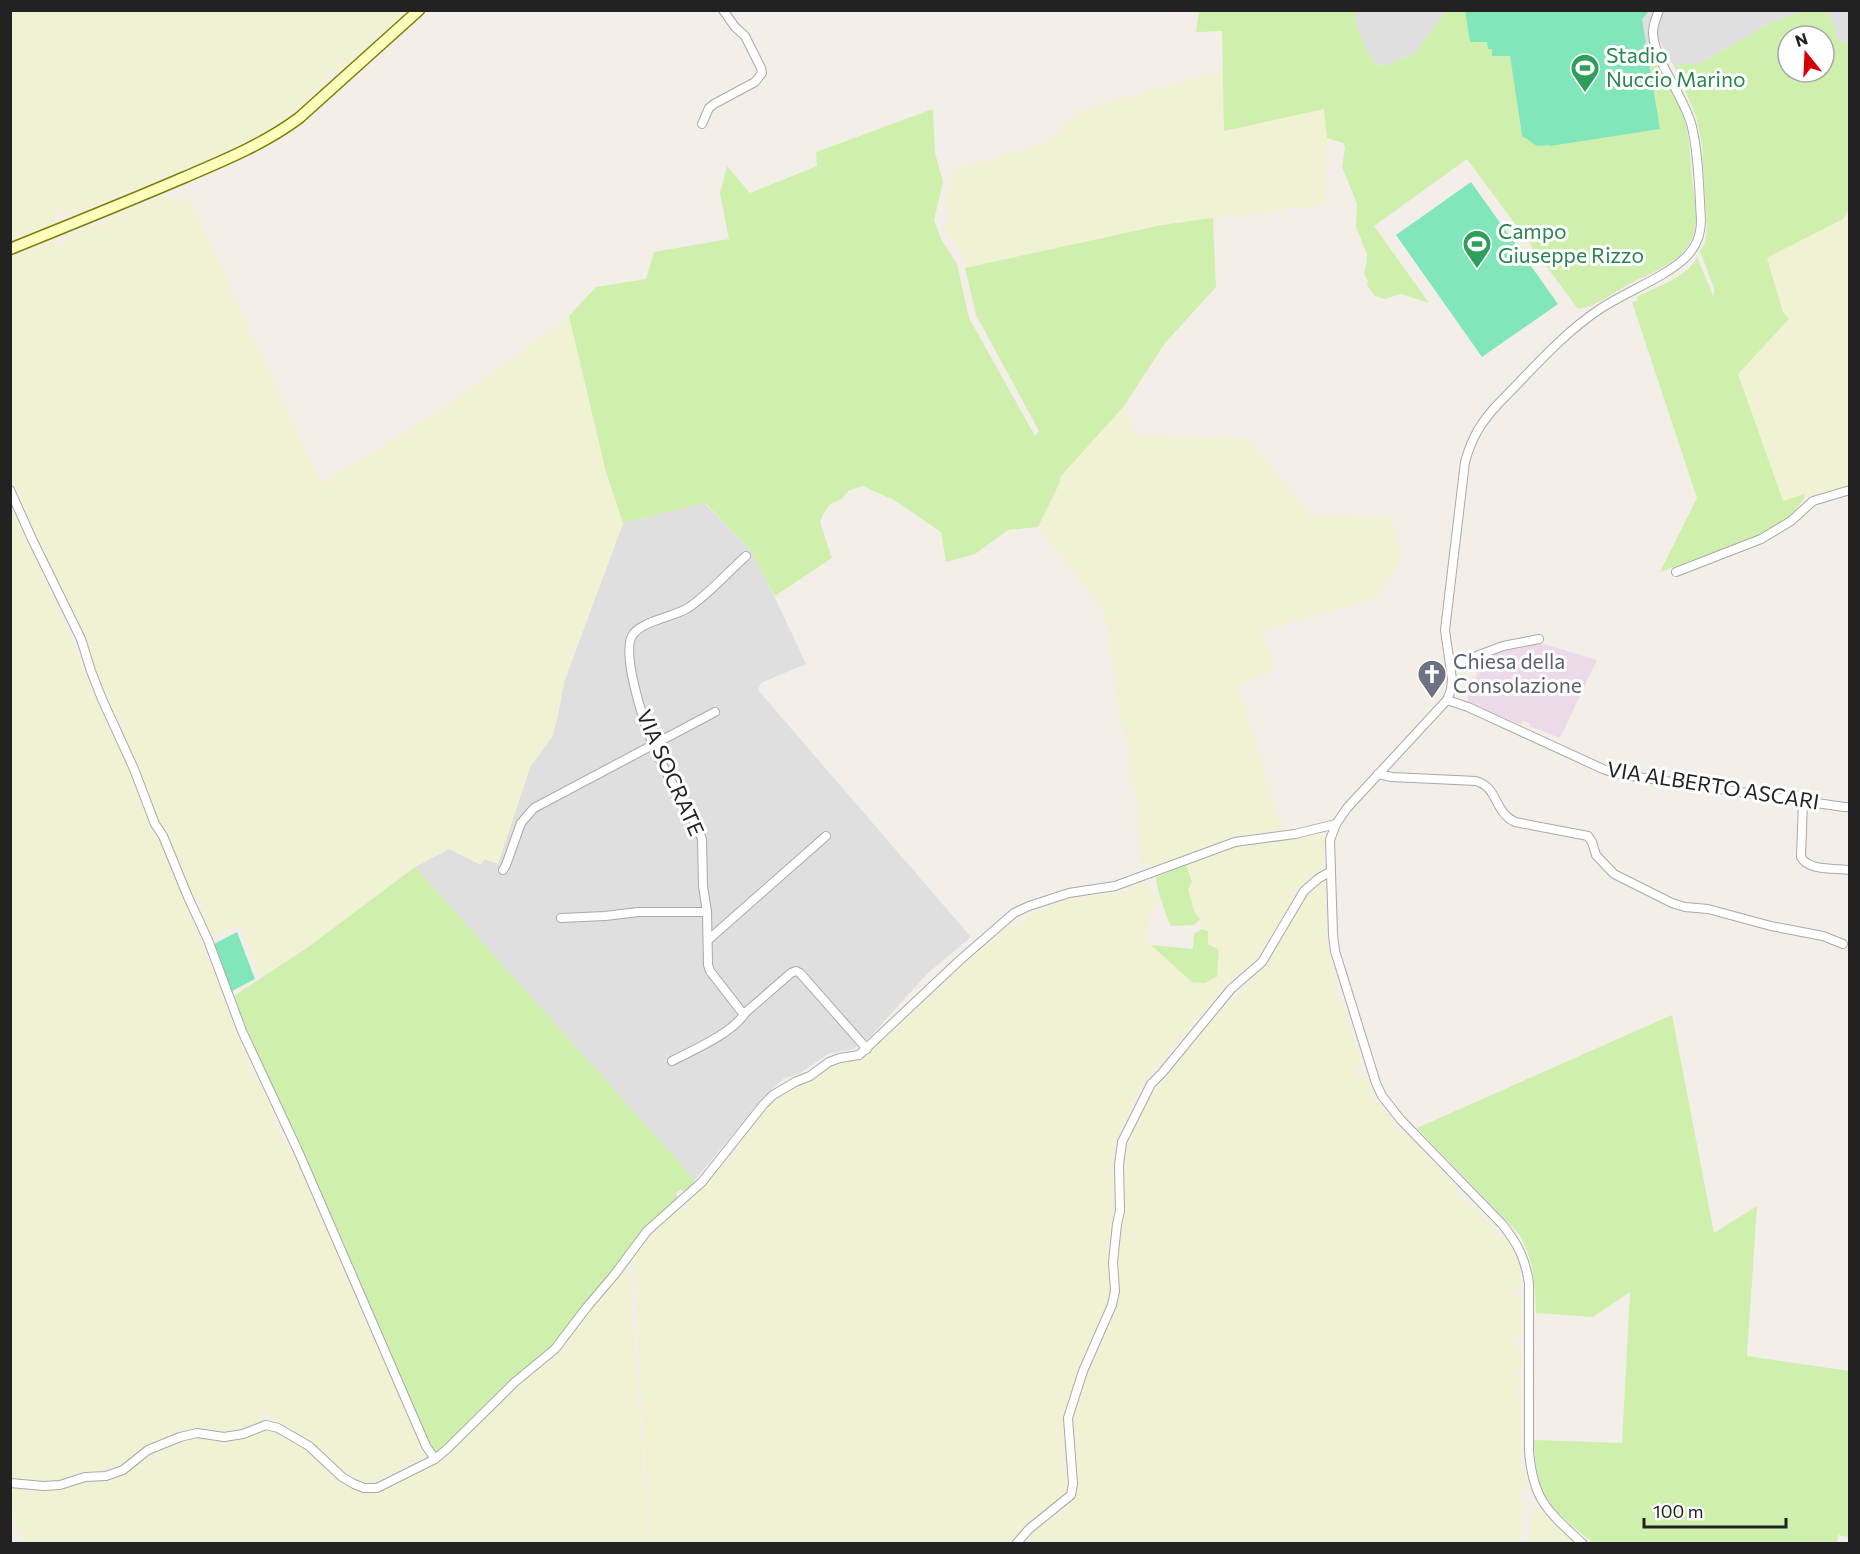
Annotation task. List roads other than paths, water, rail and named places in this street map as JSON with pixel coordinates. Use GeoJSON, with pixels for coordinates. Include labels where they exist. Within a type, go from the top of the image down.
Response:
{"type":"FeatureCollection","features":[{"type":"Feature","properties":{"kind":"street"},"geometry":{"type":"LineString","coordinates":[[10,249],[190,175],[280,133],[419,10]]}},
{"type":"Feature","properties":{"kind":"street"},"geometry":{"type":"LineString","coordinates":[[702,124],[709,108],[755,82],[762,73],[745,36],[735,27],[723,10]]}},
{"type":"Feature","properties":{"kind":"street"},"geometry":{"type":"LineString","coordinates":[[1583,1544],[1548,1510],[1534,1486],[1530,1471],[1529,1283],[1526,1265],[1514,1240],[1502,1224],[1401,1120],[1382,1096],[1376,1083],[1335,951],[1330,840],[1336,824],[1347,808],[1448,700],[1451,690],[1450,666],[1445,641],[1446,614],[1465,462],[1474,436],[1486,417],[1569,334],[1599,310],[1674,267],[1692,250],[1701,232],[1692,128],[1684,104],[1655,45],[1653,32],[1659,10]]}},
{"type":"Feature","properties":{"kind":"street"},"geometry":{"type":"LineString","coordinates":[[10,490],[81,639],[102,699],[134,769],[155,824],[163,836],[208,940],[242,1031],[299,1153],[426,1446],[435,1459]]}},
{"type":"Feature","properties":{"kind":"street"},"geometry":{"type":"LineString","coordinates":[[1676,572],[1761,539],[1791,521],[1813,501],[1850,490]]}},
{"type":"Feature","properties":{"kind":"street","name":"VIA SOCRATE"},"geometry":{"type":"LineString","coordinates":[[745,1012],[741,1011],[708,966],[702,839],[652,744],[639,707],[630,663],[629,643],[632,634],[640,627],[687,608],[746,556]]}},
{"type":"Feature","properties":{"kind":"street"},"geometry":{"type":"LineString","coordinates":[[1450,666],[1503,646],[1539,639]]}},
{"type":"Feature","properties":{"kind":"street","name":"VIA ALBERTO ASCARI"},"geometry":{"type":"LineString","coordinates":[[1448,700],[1617,774],[1850,807]]}},
{"type":"Feature","properties":{"kind":"street"},"geometry":{"type":"LineString","coordinates":[[502,870],[506,865],[521,823],[534,808],[715,712]]}},
{"type":"Feature","properties":{"kind":"street"},"geometry":{"type":"LineString","coordinates":[[1378,774],[1483,783],[1490,789],[1500,811],[1507,818],[1515,822],[1588,836],[1596,855],[1614,874],[1672,903],[1684,907],[1708,909],[1771,926],[1823,936],[1843,944]]}},
{"type":"Feature","properties":{"kind":"street"},"geometry":{"type":"LineString","coordinates":[[1803,801],[1801,857],[1804,862],[1810,866],[1850,870]]}},
{"type":"Feature","properties":{"kind":"street"},"geometry":{"type":"LineString","coordinates":[[10,1483],[60,1485],[86,1477],[106,1476],[123,1470],[148,1450],[180,1437],[197,1433],[224,1437],[243,1434],[266,1425],[278,1428],[309,1446],[342,1477],[354,1484],[364,1488],[377,1488],[435,1459],[515,1382],[555,1349],[647,1231],[702,1182],[773,1095],[810,1076],[829,1062],[859,1055],[867,1049],[902,1013],[1014,913],[1069,893],[1115,886],[1235,842],[1295,834],[1336,824]]}},
{"type":"Feature","properties":{"kind":"street"},"geometry":{"type":"LineString","coordinates":[[708,940],[826,836]]}},
{"type":"Feature","properties":{"kind":"street"},"geometry":{"type":"LineString","coordinates":[[1016,1544],[1029,1529],[1071,1495],[1073,1484],[1068,1418],[1078,1386],[1112,1305],[1115,1291],[1113,1262],[1115,1234],[1120,1211],[1119,1165],[1122,1142],[1132,1120],[1151,1084],[1231,989],[1262,962],[1304,891],[1330,872]]}},
{"type":"Feature","properties":{"kind":"street"},"geometry":{"type":"LineString","coordinates":[[561,918],[638,912],[707,912]]}},
{"type":"Feature","properties":{"kind":"street"},"geometry":{"type":"LineString","coordinates":[[672,1061],[701,1047],[741,1020],[745,1012],[796,971],[867,1049]]}},
{"type":"Feature","properties":{"kind":"place","name":"Stadio Nuccio Marino"},"geometry":{"type":"Point","coordinates":[1585,94]}},
{"type":"Feature","properties":{"kind":"place","name":"Campo Giuseppe Rizzo"},"geometry":{"type":"Point","coordinates":[1477,270]}},
{"type":"Feature","properties":{"kind":"place","name":"Chiesa della Consolazione"},"geometry":{"type":"Point","coordinates":[1432,700]}}]}
